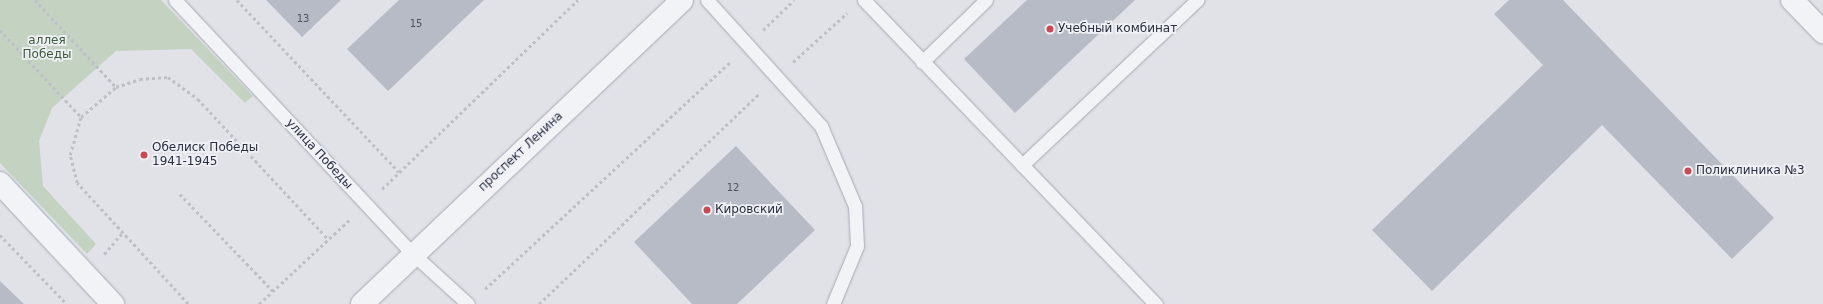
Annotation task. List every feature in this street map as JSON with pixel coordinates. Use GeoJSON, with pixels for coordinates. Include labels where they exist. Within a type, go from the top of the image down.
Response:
{"type":"FeatureCollection","features":[{"type":"Feature","properties":{"kind":"street","name":"проспект Ленина"},"geometry":{"type":"LineString","coordinates":[[362,304],[682,0]]}},
{"type":"Feature","properties":{"kind":"street"},"geometry":{"type":"LineString","coordinates":[[1792,0],[1823,32]]}},
{"type":"Feature","properties":{"kind":"street"},"geometry":{"type":"LineString","coordinates":[[0,183],[113,304]]}},
{"type":"Feature","properties":{"kind":"lane","name":"улица Победы"},"geometry":{"type":"LineString","coordinates":[[175,0],[413,254],[468,304]]}},
{"type":"Feature","properties":{"kind":"lane"},"geometry":{"type":"LineString","coordinates":[[707,0],[778,76],[821,126],[855,206],[857,246],[833,304]]}},
{"type":"Feature","properties":{"kind":"lane"},"geometry":{"type":"LineString","coordinates":[[864,0],[1156,304]]}},
{"type":"Feature","properties":{"kind":"lane"},"geometry":{"type":"LineString","coordinates":[[922,62],[986,0]]}},
{"type":"Feature","properties":{"kind":"lane"},"geometry":{"type":"LineString","coordinates":[[1022,165],[1197,0]]}},
{"type":"Feature","properties":{"kind":"path"},"geometry":{"type":"LineString","coordinates":[[35,0],[116,87]]}},
{"type":"Feature","properties":{"kind":"path"},"geometry":{"type":"LineString","coordinates":[[237,0],[399,172]]}},
{"type":"Feature","properties":{"kind":"path"},"geometry":{"type":"LineString","coordinates":[[258,304],[366,204],[578,0]]}},
{"type":"Feature","properties":{"kind":"path"},"geometry":{"type":"LineString","coordinates":[[480,293],[749,44],[794,0]]}},
{"type":"Feature","properties":{"kind":"path"},"geometry":{"type":"LineString","coordinates":[[539,304],[849,10]]}},
{"type":"Feature","properties":{"kind":"path"},"geometry":{"type":"LineString","coordinates":[[0,30],[81,117]]}},
{"type":"Feature","properties":{"kind":"path"},"geometry":{"type":"LineString","coordinates":[[188,304],[124,232],[77,183],[70,155],[81,117],[116,87],[140,79],[168,77],[198,99],[328,239]]}},
{"type":"Feature","properties":{"kind":"path"},"geometry":{"type":"LineString","coordinates":[[180,194],[273,291]]}},
{"type":"Feature","properties":{"kind":"path"},"geometry":{"type":"LineString","coordinates":[[111,247],[124,232]]}},
{"type":"Feature","properties":{"kind":"path"},"geometry":{"type":"LineString","coordinates":[[0,235],[67,304]]}},
{"type":"Feature","properties":{"kind":"green space","name":"аллея Победы"},"geometry":{"type":"Polygon","coordinates":[[[0,0],[161,0],[253,96],[245,103],[191,49],[116,51],[52,108],[39,141],[43,186],[96,244],[87,254],[0,163],[0,0]]]}},
{"type":"Feature","properties":{"kind":"building"},"geometry":{"type":"Polygon","coordinates":[[[266,0],[341,0],[302,37],[266,0]]]}},
{"type":"Feature","properties":{"kind":"building"},"geometry":{"type":"Polygon","coordinates":[[[399,0],[484,0],[388,91],[347,49],[399,0]]]}},
{"type":"Feature","properties":{"kind":"building","name":"Учебный комбинат"},"geometry":{"type":"Polygon","coordinates":[[[1027,0],[1135,0],[1015,113],[964,59],[1027,0]]]}},
{"type":"Feature","properties":{"kind":"building"},"geometry":{"type":"Polygon","coordinates":[[[1509,0],[1563,0],[1774,218],[1732,259],[1602,125],[1432,291],[1372,230],[1543,65],[1494,14],[1509,0]]]}},
{"type":"Feature","properties":{"kind":"building"},"geometry":{"type":"Polygon","coordinates":[[[736,146],[815,230],[737,304],[692,304],[634,242],[736,146]]]}},
{"type":"Feature","properties":{"kind":"building"},"geometry":{"type":"Polygon","coordinates":[[[0,281],[24,304],[0,304],[0,281]]]}},
{"type":"Feature","properties":{"kind":"place","name":"Учебный комбинат"},"geometry":{"type":"Point","coordinates":[1050,29]}},
{"type":"Feature","properties":{"kind":"place","name":"Обелиск Победы 1941-1945"},"geometry":{"type":"Point","coordinates":[144,155]}},
{"type":"Feature","properties":{"kind":"place","name":"Поликлиника №3"},"geometry":{"type":"Point","coordinates":[1688,171]}},
{"type":"Feature","properties":{"kind":"place","name":"Кировский"},"geometry":{"type":"Point","coordinates":[707,210]}}]}
